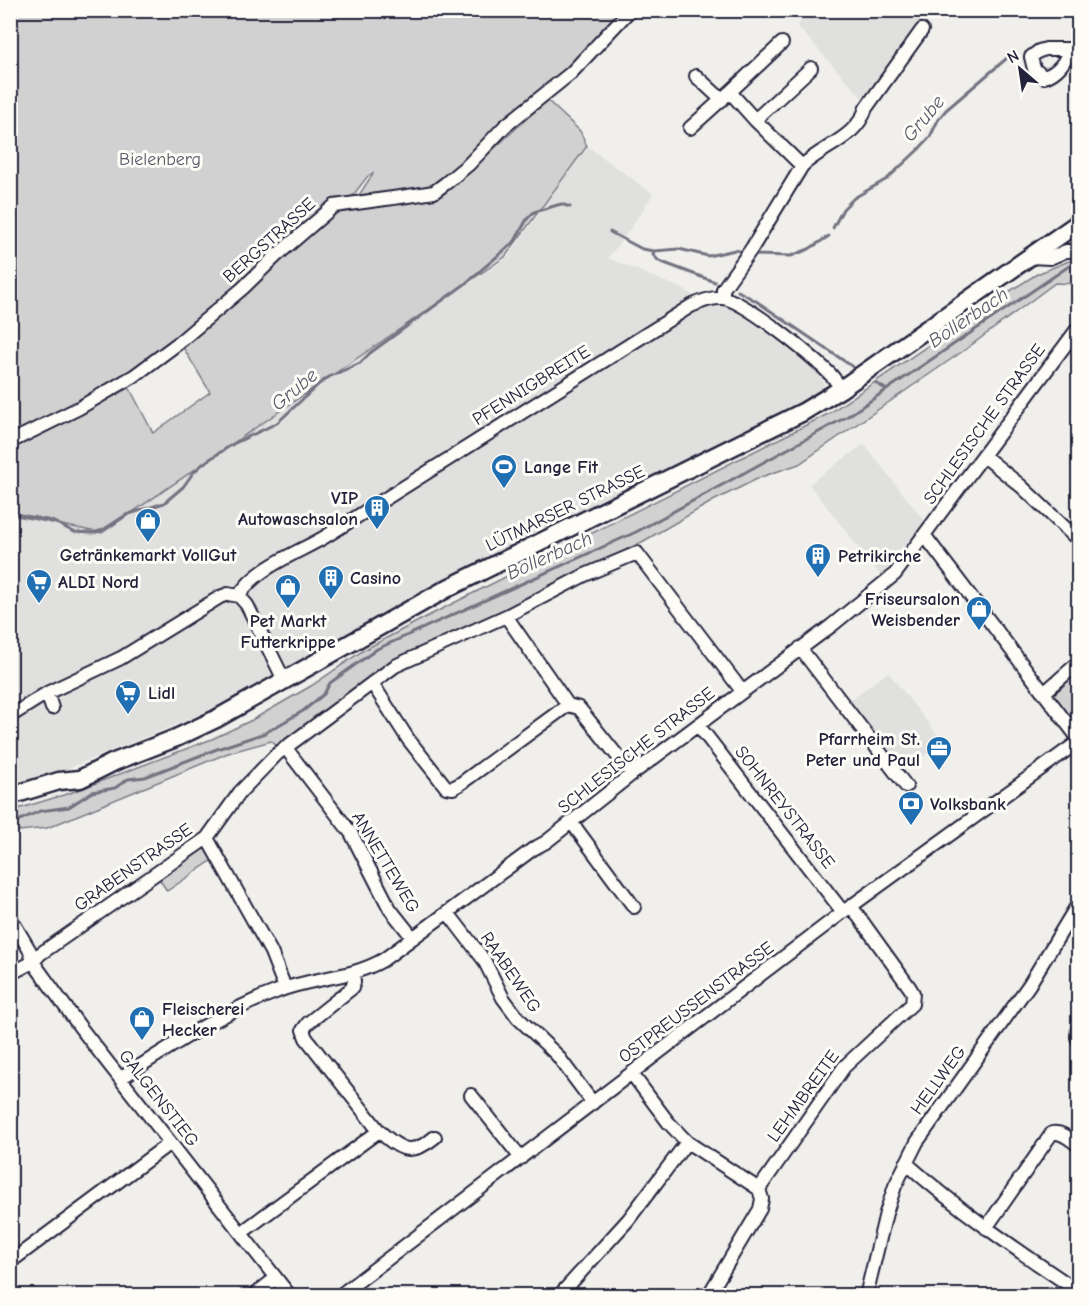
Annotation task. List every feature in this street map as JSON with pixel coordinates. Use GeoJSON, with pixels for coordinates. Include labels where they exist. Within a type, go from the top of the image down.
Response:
{"type":"FeatureCollection","features":[{"type":"Feature","properties":{"kind":"main road","name":"LÜTMARSER STRASSE"},"geometry":{"type":"LineString","coordinates":[[10,796],[59,781],[83,768],[114,762],[176,738],[216,719],[458,583],[761,434],[841,389],[1078,223]]}},
{"type":"Feature","properties":{"kind":"street","name":"BERGSTRASSE"},"geometry":{"type":"LineString","coordinates":[[10,442],[79,408],[134,376],[177,344],[235,295],[334,206],[434,192],[469,164],[505,126],[571,73],[630,10]]}},
{"type":"Feature","properties":{"kind":"street"},"geometry":{"type":"LineString","coordinates":[[841,389],[832,376],[809,355],[738,303],[723,297],[723,289],[745,259],[802,166],[813,156],[847,135],[862,119],[866,108],[922,30]]}},
{"type":"Feature","properties":{"kind":"street"},"geometry":{"type":"LineString","coordinates":[[1069,49],[1078,40]]}},
{"type":"Feature","properties":{"kind":"street"},"geometry":{"type":"LineString","coordinates":[[690,128],[782,44]]}},
{"type":"Feature","properties":{"kind":"street"},"geometry":{"type":"LineString","coordinates":[[755,120],[811,68]]}},
{"type":"Feature","properties":{"kind":"street"},"geometry":{"type":"LineString","coordinates":[[696,76],[726,96],[755,120],[802,166]]}},
{"type":"Feature","properties":{"kind":"street"},"geometry":{"type":"LineString","coordinates":[[1030,257],[1050,258],[1066,251],[1078,251]]}},
{"type":"Feature","properties":{"kind":"street","name":"PFENNIGBREITE"},"geometry":{"type":"LineString","coordinates":[[239,596],[243,588],[255,577],[326,537],[691,306],[708,299],[723,297]]}},
{"type":"Feature","properties":{"kind":"street","name":"SCHLESISCHE STRASSE"},"geometry":{"type":"LineString","coordinates":[[120,1078],[222,1015],[285,988],[309,981],[353,974],[366,970],[383,960],[572,823],[632,774],[881,587],[925,536],[1078,328]]}},
{"type":"Feature","properties":{"kind":"street"},"geometry":{"type":"LineString","coordinates":[[984,456],[1021,486],[1078,540]]}},
{"type":"Feature","properties":{"kind":"street"},"geometry":{"type":"LineString","coordinates":[[925,536],[1078,738]]}},
{"type":"Feature","properties":{"kind":"street","name":"GRABENSTRASSE"},"geometry":{"type":"LineString","coordinates":[[10,974],[33,962],[40,954],[207,838],[240,792],[262,768],[285,747],[395,666],[506,616],[585,574],[637,553],[742,691]]}},
{"type":"Feature","properties":{"kind":"street"},"geometry":{"type":"LineString","coordinates":[[12,715],[47,693],[121,658],[228,594],[239,596],[247,604],[284,680]]}},
{"type":"Feature","properties":{"kind":"street"},"geometry":{"type":"LineString","coordinates":[[506,616],[568,705],[579,708],[632,774]]}},
{"type":"Feature","properties":{"kind":"street"},"geometry":{"type":"LineString","coordinates":[[800,648],[906,786]]}},
{"type":"Feature","properties":{"kind":"street"},"geometry":{"type":"LineString","coordinates":[[1045,692],[1078,663]]}},
{"type":"Feature","properties":{"kind":"street"},"geometry":{"type":"LineString","coordinates":[[372,682],[390,713],[441,783],[453,788],[568,705]]}},
{"type":"Feature","properties":{"kind":"street"},"geometry":{"type":"LineString","coordinates":[[47,693],[52,708]]}},
{"type":"Feature","properties":{"kind":"street","name":"SOHNREYSTRASSE"},"geometry":{"type":"LineString","coordinates":[[698,725],[847,909]]}},
{"type":"Feature","properties":{"kind":"street","name":"OSTPREUSSENSTRASSE"},"geometry":{"type":"LineString","coordinates":[[339,1296],[847,909],[1078,742]]}},
{"type":"Feature","properties":{"kind":"street","name":"ANNETTEWEG"},"geometry":{"type":"LineString","coordinates":[[285,747],[351,833],[390,909],[413,938]]}},
{"type":"Feature","properties":{"kind":"street"},"geometry":{"type":"LineString","coordinates":[[572,823],[634,907]]}},
{"type":"Feature","properties":{"kind":"street"},"geometry":{"type":"LineString","coordinates":[[207,838],[270,952],[285,988]]}},
{"type":"Feature","properties":{"kind":"street","name":"HELLWEG"},"geometry":{"type":"LineString","coordinates":[[866,1296],[886,1213],[906,1163],[934,1116],[1029,985],[1078,904]]}},
{"type":"Feature","properties":{"kind":"street","name":"LEHMBREITE"},"geometry":{"type":"LineString","coordinates":[[708,1296],[760,1209],[762,1199],[759,1189],[844,1066],[912,1005],[910,988],[847,909]]}},
{"type":"Feature","properties":{"kind":"street","name":"RAABEWEG"},"geometry":{"type":"LineString","coordinates":[[448,913],[484,960],[503,998],[518,1018],[556,1055],[593,1102]]}},
{"type":"Feature","properties":{"kind":"street","name":"GALGENSTIEG"},"geometry":{"type":"LineString","coordinates":[[10,917],[30,951],[33,962],[170,1143],[290,1296]]}},
{"type":"Feature","properties":{"kind":"street"},"geometry":{"type":"LineString","coordinates":[[353,974],[352,988],[308,1023],[303,1030],[306,1038],[378,1131],[389,1140],[406,1149],[416,1150],[435,1137]]}},
{"type":"Feature","properties":{"kind":"street"},"geometry":{"type":"LineString","coordinates":[[1078,1028],[1078,1039]]}},
{"type":"Feature","properties":{"kind":"street"},"geometry":{"type":"LineString","coordinates":[[632,1074],[668,1122],[687,1142],[759,1189]]}},
{"type":"Feature","properties":{"kind":"street"},"geometry":{"type":"LineString","coordinates":[[471,1095],[521,1158]]}},
{"type":"Feature","properties":{"kind":"street"},"geometry":{"type":"LineString","coordinates":[[241,1233],[378,1131]]}},
{"type":"Feature","properties":{"kind":"street"},"geometry":{"type":"LineString","coordinates":[[986,1228],[1052,1132],[1062,1134],[1078,1145]]}},
{"type":"Feature","properties":{"kind":"street"},"geometry":{"type":"LineString","coordinates":[[559,1296],[628,1220],[687,1142]]}},
{"type":"Feature","properties":{"kind":"street"},"geometry":{"type":"LineString","coordinates":[[10,1262],[170,1143]]}},
{"type":"Feature","properties":{"kind":"street"},"geometry":{"type":"LineString","coordinates":[[906,1163],[986,1228],[1078,1290]]}},
{"type":"Feature","properties":{"kind":"street"},"geometry":{"type":"LineString","coordinates":[[253,1296],[276,1278]]}},
{"type":"Feature","properties":{"kind":"shaded area"},"geometry":{"type":"Polygon","coordinates":[[[808,11],[933,11],[867,103],[797,26],[808,11]]]}},
{"type":"Feature","properties":{"kind":"shaded area"},"geometry":{"type":"Polygon","coordinates":[[[587,146],[653,194],[608,258],[687,291],[698,300],[679,312],[683,320],[703,309],[712,307],[729,307],[738,312],[812,367],[822,377],[824,383],[822,391],[452,578],[256,691],[52,775],[11,786],[11,515],[102,533],[508,257],[587,146]]]}},
{"type":"Feature","properties":{"kind":"shaded area"},"geometry":{"type":"Polygon","coordinates":[[[864,444],[926,523],[881,576],[809,484],[864,444]]]}},
{"type":"Feature","properties":{"kind":"shaded area"},"geometry":{"type":"Polygon","coordinates":[[[888,672],[943,742],[903,772],[849,701],[888,672]]]}},
{"type":"Feature","properties":{"kind":"green space","name":"Bielenberg"},"geometry":{"type":"Polygon","coordinates":[[[11,11],[622,11],[573,65],[433,187],[359,195],[374,172],[367,177],[351,198],[153,363],[11,438],[11,11]]]}},
{"type":"Feature","properties":{"kind":"green space"},"geometry":{"type":"Polygon","coordinates":[[[547,100],[580,131],[587,146],[505,257],[102,533],[11,515],[10,446],[128,385],[153,433],[210,392],[181,344],[336,212],[425,199],[452,187],[547,100]]]}},
{"type":"Feature","properties":{"kind":"green space"},"geometry":{"type":"Polygon","coordinates":[[[1069,261],[1078,261],[1078,284],[1055,283],[966,349],[799,464],[761,477],[713,501],[642,542],[367,679],[277,746],[271,741],[228,753],[47,828],[11,832],[11,811],[70,793],[212,739],[252,720],[311,686],[364,650],[428,616],[828,414],[986,306],[1037,274],[1069,261]]]}},
{"type":"Feature","properties":{"kind":"green space"},"geometry":{"type":"Polygon","coordinates":[[[1078,668],[1075,677],[1078,682],[1078,732],[1050,693],[1078,668]]]}},
{"type":"Feature","properties":{"kind":"green space"},"geometry":{"type":"Polygon","coordinates":[[[205,844],[214,859],[167,891],[158,877],[205,844]]]}},
{"type":"Feature","properties":{"kind":"waterway","name":"Grube"},"geometry":{"type":"LineString","coordinates":[[833,228],[843,209],[854,198],[887,179],[930,137],[946,110],[1013,53]]}},
{"type":"Feature","properties":{"kind":"waterway","name":"Grube"},"geometry":{"type":"LineString","coordinates":[[10,513],[52,521],[74,532],[93,533],[103,530],[126,515],[164,503],[183,487],[204,463],[233,444],[277,423],[319,384],[360,363],[370,353],[465,284],[515,241],[527,219],[534,212],[561,204],[570,207]]}},
{"type":"Feature","properties":{"kind":"waterway","name":"Grube"},"geometry":{"type":"LineString","coordinates":[[610,232],[642,249],[654,251],[679,249],[708,256],[735,250],[743,252]]}},
{"type":"Feature","properties":{"kind":"waterway","name":"Grube"},"geometry":{"type":"LineString","coordinates":[[753,255],[791,256],[809,249],[829,236]]}},
{"type":"Feature","properties":{"kind":"waterway"},"geometry":{"type":"LineString","coordinates":[[654,251],[653,255],[659,261],[715,282]]}},
{"type":"Feature","properties":{"kind":"waterway","name":"Bollerbach"},"geometry":{"type":"LineString","coordinates":[[10,822],[40,811],[69,807],[92,792],[115,788],[128,779],[145,777],[265,733],[303,711],[324,694],[330,683],[377,649],[636,532],[848,416],[1078,260]]}},
{"type":"Feature","properties":{"kind":"waterway"},"geometry":{"type":"LineString","coordinates":[[738,291],[853,367]]}},
{"type":"Feature","properties":{"kind":"waterway"},"geometry":{"type":"LineString","coordinates":[[876,383],[887,390]]}},
{"type":"Feature","properties":{"kind":"place","name":"Lange Fit"},"geometry":{"type":"Point","coordinates":[504,490]}},
{"type":"Feature","properties":{"kind":"place","name":"VIP Autowaschsalon"},"geometry":{"type":"Point","coordinates":[377,531]}},
{"type":"Feature","properties":{"kind":"place","name":"Getränkemarkt VollGut"},"geometry":{"type":"Point","coordinates":[148,544]}},
{"type":"Feature","properties":{"kind":"place","name":"Petrikirche"},"geometry":{"type":"Point","coordinates":[818,579]}},
{"type":"Feature","properties":{"kind":"place","name":"Casino"},"geometry":{"type":"Point","coordinates":[331,601]}},
{"type":"Feature","properties":{"kind":"place","name":"ALDI Nord"},"geometry":{"type":"Point","coordinates":[39,605]}},
{"type":"Feature","properties":{"kind":"place","name":"Pet Markt Futterkrippe"},"geometry":{"type":"Point","coordinates":[288,610]}},
{"type":"Feature","properties":{"kind":"place","name":"Friseursalon Weisbender"},"geometry":{"type":"Point","coordinates":[979,632]}},
{"type":"Feature","properties":{"kind":"place","name":"Lidl"},"geometry":{"type":"Point","coordinates":[128,716]}},
{"type":"Feature","properties":{"kind":"place","name":"Pfarrheim St. Peter und Paul"},"geometry":{"type":"Point","coordinates":[939,772]}},
{"type":"Feature","properties":{"kind":"place","name":"Volksbank"},"geometry":{"type":"Point","coordinates":[911,827]}},
{"type":"Feature","properties":{"kind":"place","name":"Fleischerei Hecker"},"geometry":{"type":"Point","coordinates":[142,1042]}}]}
